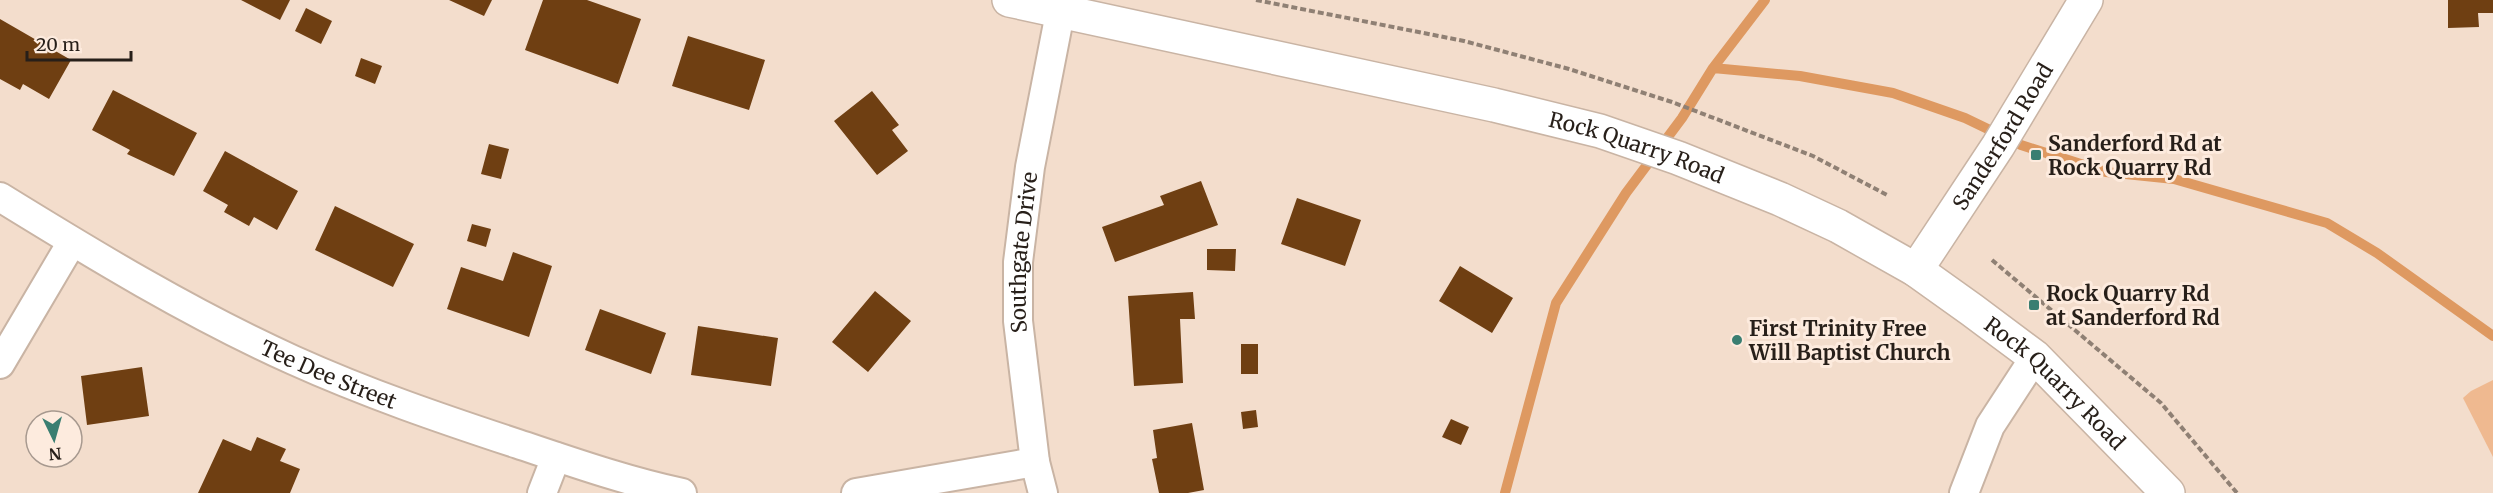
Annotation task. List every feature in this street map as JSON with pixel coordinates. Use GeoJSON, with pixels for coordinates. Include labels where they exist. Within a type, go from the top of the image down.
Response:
{"type":"FeatureCollection","features":[{"type":"Feature","properties":{"kind":"main road","name":"Rock Quarry Road"},"geometry":{"type":"LineString","coordinates":[[1009,0],[1060,13],[1494,105],[1600,131],[1678,158],[1780,199],[1838,226],[1917,270],[2035,357],[2168,493]]}},
{"type":"Feature","properties":{"kind":"main road","name":"Sanderford Road"},"geometry":{"type":"LineString","coordinates":[[1917,270],[1998,146],[2086,0]]}},
{"type":"Feature","properties":{"kind":"street","name":"Southgate Drive"},"geometry":{"type":"LineString","coordinates":[[1043,493],[1035,462],[1018,321],[1018,262],[1030,167],[1060,13]]}},
{"type":"Feature","properties":{"kind":"street","name":"Tee Dee Street"},"geometry":{"type":"LineString","coordinates":[[0,197],[72,242],[194,310],[292,360],[382,397],[556,457],[638,484],[682,493]]}},
{"type":"Feature","properties":{"kind":"street"},"geometry":{"type":"LineString","coordinates":[[0,364],[72,242]]}},
{"type":"Feature","properties":{"kind":"street"},"geometry":{"type":"LineString","coordinates":[[1964,493],[1990,426],[2035,357]]}},
{"type":"Feature","properties":{"kind":"street"},"geometry":{"type":"LineString","coordinates":[[542,493],[556,457]]}},
{"type":"Feature","properties":{"kind":"street"},"geometry":{"type":"LineString","coordinates":[[856,493],[1035,462]]}},
{"type":"Feature","properties":{"kind":"path"},"geometry":{"type":"LineString","coordinates":[[1256,0],[1464,42],[1569,69],[1672,102],[1813,156],[1889,196]]}},
{"type":"Feature","properties":{"kind":"path"},"geometry":{"type":"LineString","coordinates":[[1992,260],[2161,403],[2237,493]]}},
{"type":"Feature","properties":{"kind":"shaded area"},"geometry":{"type":"Polygon","coordinates":[[[2493,380],[2493,457],[2463,398],[2471,391],[2493,380]]]}},
{"type":"Feature","properties":{"kind":"building"},"geometry":{"type":"Polygon","coordinates":[[[241,0],[290,0],[280,20],[241,0]]]}},
{"type":"Feature","properties":{"kind":"building"},"geometry":{"type":"Polygon","coordinates":[[[449,0],[492,0],[484,16],[449,0]]]}},
{"type":"Feature","properties":{"kind":"building"},"geometry":{"type":"Polygon","coordinates":[[[543,0],[587,0],[641,19],[618,84],[525,50],[543,0]]]}},
{"type":"Feature","properties":{"kind":"building"},"geometry":{"type":"Polygon","coordinates":[[[2448,0],[2493,0],[2493,13],[2478,13],[2479,27],[2448,28],[2448,0]]]}},
{"type":"Feature","properties":{"kind":"building"},"geometry":{"type":"Polygon","coordinates":[[[306,8],[332,21],[321,44],[295,31],[306,8]]]}},
{"type":"Feature","properties":{"kind":"building"},"geometry":{"type":"Polygon","coordinates":[[[0,19],[71,60],[49,99],[23,84],[20,90],[0,79],[0,19]]]}},
{"type":"Feature","properties":{"kind":"building"},"geometry":{"type":"Polygon","coordinates":[[[688,36],[765,60],[749,110],[672,86],[688,36]]]}},
{"type":"Feature","properties":{"kind":"building"},"geometry":{"type":"Polygon","coordinates":[[[361,58],[382,66],[375,84],[355,76],[361,58]]]}},
{"type":"Feature","properties":{"kind":"building"},"geometry":{"type":"Polygon","coordinates":[[[113,90],[197,133],[174,176],[127,154],[130,150],[92,130],[113,90]]]}},
{"type":"Feature","properties":{"kind":"building"},"geometry":{"type":"Polygon","coordinates":[[[872,91],[899,125],[892,130],[908,151],[877,175],[834,121],[872,91]]]}},
{"type":"Feature","properties":{"kind":"building"},"geometry":{"type":"Polygon","coordinates":[[[489,144],[509,149],[501,179],[481,174],[489,144]]]}},
{"type":"Feature","properties":{"kind":"building"},"geometry":{"type":"Polygon","coordinates":[[[225,151],[298,191],[277,230],[254,217],[249,226],[224,212],[228,205],[203,191],[225,151]]]}},
{"type":"Feature","properties":{"kind":"building"},"geometry":{"type":"Polygon","coordinates":[[[1201,181],[1218,225],[1115,262],[1102,227],[1164,205],[1160,196],[1201,181]]]}},
{"type":"Feature","properties":{"kind":"building"},"geometry":{"type":"Polygon","coordinates":[[[1297,198],[1361,220],[1345,266],[1281,244],[1297,198]]]}},
{"type":"Feature","properties":{"kind":"building"},"geometry":{"type":"Polygon","coordinates":[[[335,206],[414,244],[393,287],[315,250],[335,206]]]}},
{"type":"Feature","properties":{"kind":"building"},"geometry":{"type":"Polygon","coordinates":[[[472,224],[491,229],[486,247],[467,241],[472,224]]]}},
{"type":"Feature","properties":{"kind":"building"},"geometry":{"type":"Polygon","coordinates":[[[1207,249],[1236,249],[1235,271],[1207,270],[1207,249]]]}},
{"type":"Feature","properties":{"kind":"building"},"geometry":{"type":"Polygon","coordinates":[[[513,252],[552,266],[529,337],[447,309],[461,267],[503,281],[513,252]]]}},
{"type":"Feature","properties":{"kind":"building"},"geometry":{"type":"Polygon","coordinates":[[[1460,266],[1513,298],[1492,333],[1439,301],[1460,266]]]}},
{"type":"Feature","properties":{"kind":"building"},"geometry":{"type":"Polygon","coordinates":[[[875,291],[911,321],[868,372],[832,342],[875,291]]]}},
{"type":"Feature","properties":{"kind":"building"},"geometry":{"type":"Polygon","coordinates":[[[1193,292],[1195,319],[1180,319],[1183,383],[1134,386],[1128,296],[1193,292]]]}},
{"type":"Feature","properties":{"kind":"building"},"geometry":{"type":"Polygon","coordinates":[[[600,309],[666,333],[651,374],[585,350],[600,309]]]}},
{"type":"Feature","properties":{"kind":"building"},"geometry":{"type":"Polygon","coordinates":[[[698,326],[778,338],[771,386],[691,375],[698,326]]]}},
{"type":"Feature","properties":{"kind":"building"},"geometry":{"type":"Polygon","coordinates":[[[1241,344],[1258,344],[1258,374],[1241,374],[1241,344]]]}},
{"type":"Feature","properties":{"kind":"building"},"geometry":{"type":"Polygon","coordinates":[[[142,367],[149,416],[87,425],[81,376],[142,367]]]}},
{"type":"Feature","properties":{"kind":"building"},"geometry":{"type":"Polygon","coordinates":[[[1256,410],[1258,427],[1243,429],[1241,412],[1256,410]]]}},
{"type":"Feature","properties":{"kind":"building"},"geometry":{"type":"Polygon","coordinates":[[[1451,419],[1469,427],[1461,445],[1442,437],[1451,419]]]}},
{"type":"Feature","properties":{"kind":"building"},"geometry":{"type":"Polygon","coordinates":[[[1192,423],[1204,490],[1188,493],[1159,493],[1152,459],[1157,458],[1153,430],[1192,423]]]}},
{"type":"Feature","properties":{"kind":"building"},"geometry":{"type":"Polygon","coordinates":[[[257,437],[286,449],[280,461],[300,469],[290,493],[198,493],[223,439],[251,451],[257,437]]]}},
{"type":"Feature","properties":{"kind":"waterway"},"geometry":{"type":"LineString","coordinates":[[1505,493],[1556,303],[1626,193],[1682,118],[1713,68],[1765,0]]}},
{"type":"Feature","properties":{"kind":"waterway"},"geometry":{"type":"LineString","coordinates":[[1713,68],[1800,76],[1893,93],[1965,118],[2021,145],[2106,172],[2174,179],[2327,223],[2377,253],[2493,336]]}},
{"type":"Feature","properties":{"kind":"place","name":"Sanderford Rd at Rock Quarry Rd"},"geometry":{"type":"Point","coordinates":[2036,155]}},
{"type":"Feature","properties":{"kind":"place","name":"Rock Quarry Rd at Sanderford Rd"},"geometry":{"type":"Point","coordinates":[2034,305]}},
{"type":"Feature","properties":{"kind":"place","name":"First Trinity Free Will Baptist Church"},"geometry":{"type":"Point","coordinates":[1737,340]}}]}
